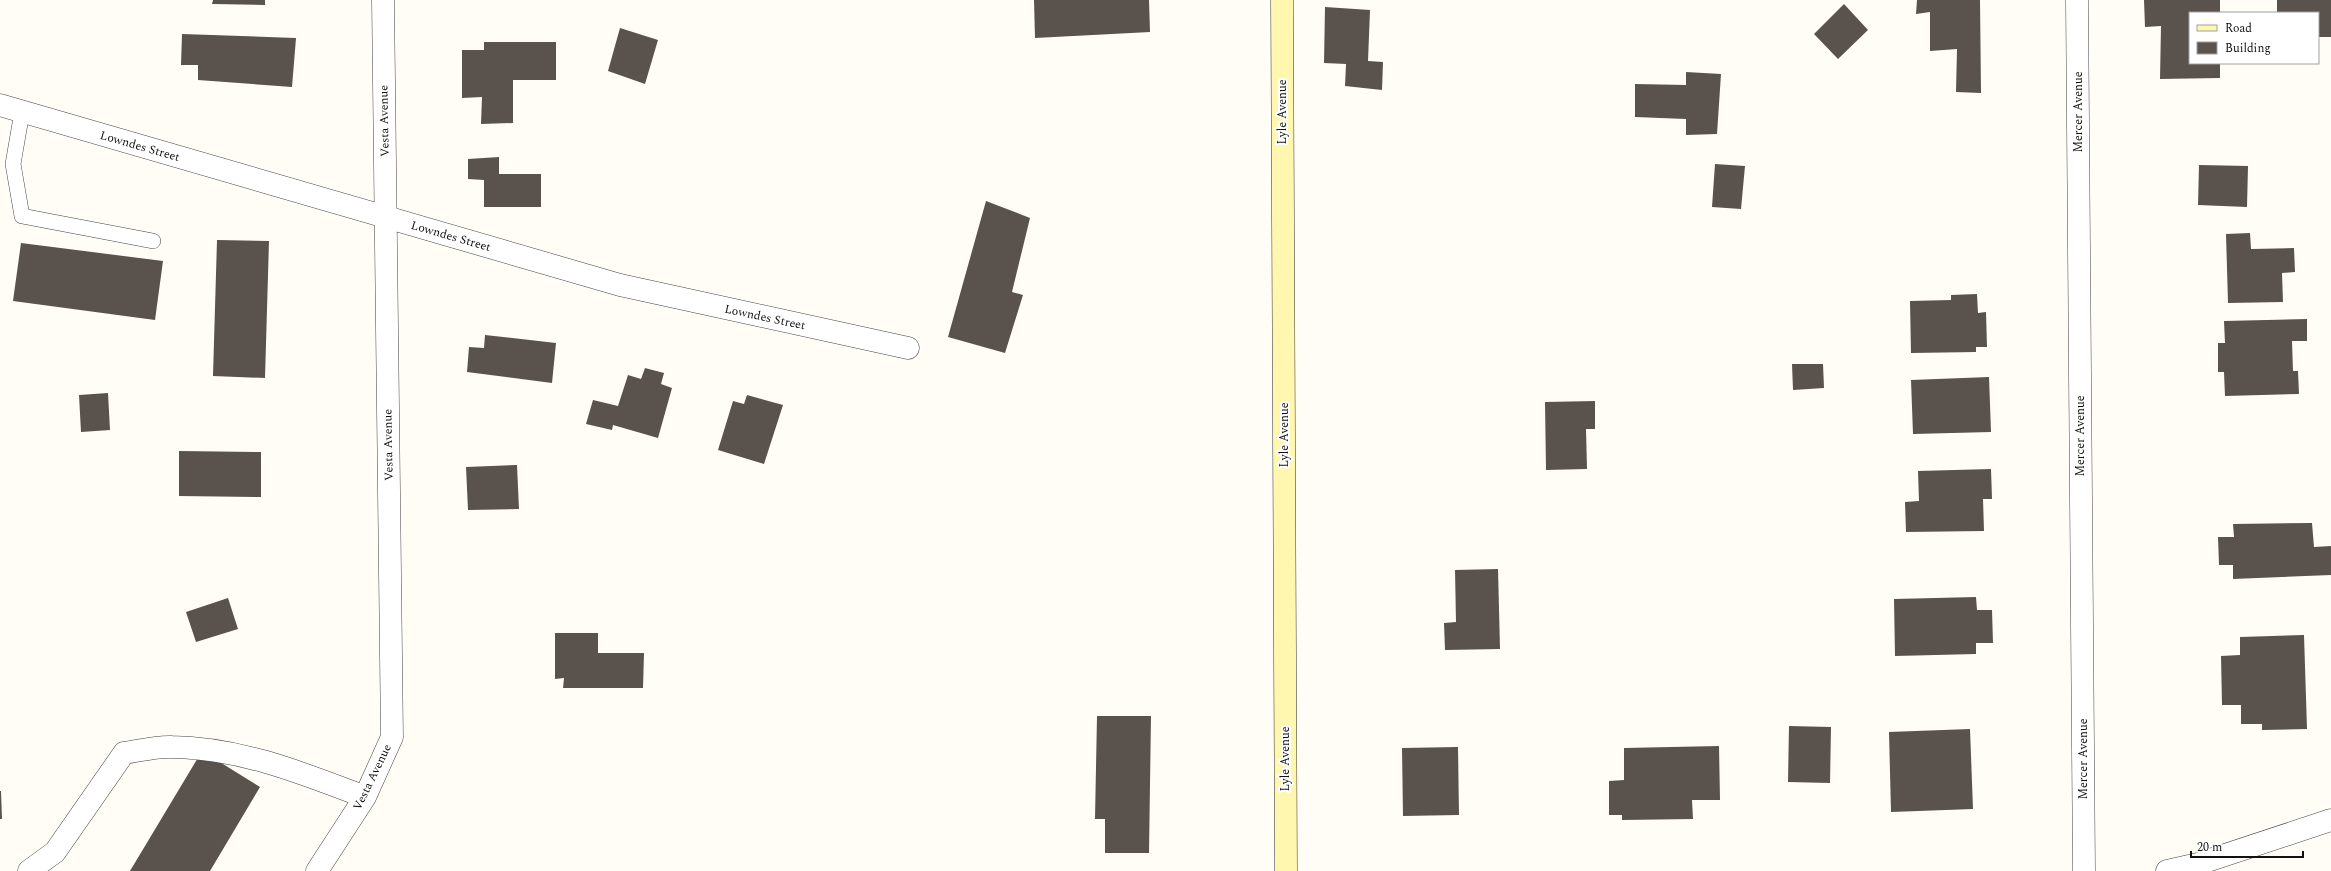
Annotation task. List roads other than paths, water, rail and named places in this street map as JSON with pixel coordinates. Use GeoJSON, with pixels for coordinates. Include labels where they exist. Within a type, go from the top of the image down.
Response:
{"type":"FeatureCollection","features":[{"type":"Feature","properties":{"kind":"street","name":"Vesta Avenue"},"geometry":{"type":"LineString","coordinates":[[317,871],[365,797],[392,738],[383,0]]}},
{"type":"Feature","properties":{"kind":"street","name":"Lyle Avenue"},"geometry":{"type":"LineString","coordinates":[[1282,0],[1286,871]]}},
{"type":"Feature","properties":{"kind":"street","name":"Mercer Avenue"},"geometry":{"type":"LineString","coordinates":[[2077,0],[2084,871]]}},
{"type":"Feature","properties":{"kind":"street","name":"Lowndes Street"},"geometry":{"type":"LineString","coordinates":[[0,105],[620,285],[908,348]]}},
{"type":"Feature","properties":{"kind":"street"},"geometry":{"type":"LineString","coordinates":[[29,871],[55,852],[124,753],[170,747],[219,749],[282,765],[365,797]]}},
{"type":"Feature","properties":{"kind":"street"},"geometry":{"type":"LineString","coordinates":[[2167,871],[2198,864],[2331,820]]}},
{"type":"Feature","properties":{"kind":"lane"},"geometry":{"type":"LineString","coordinates":[[22,112],[13,164],[22,216],[153,241]]}}]}
